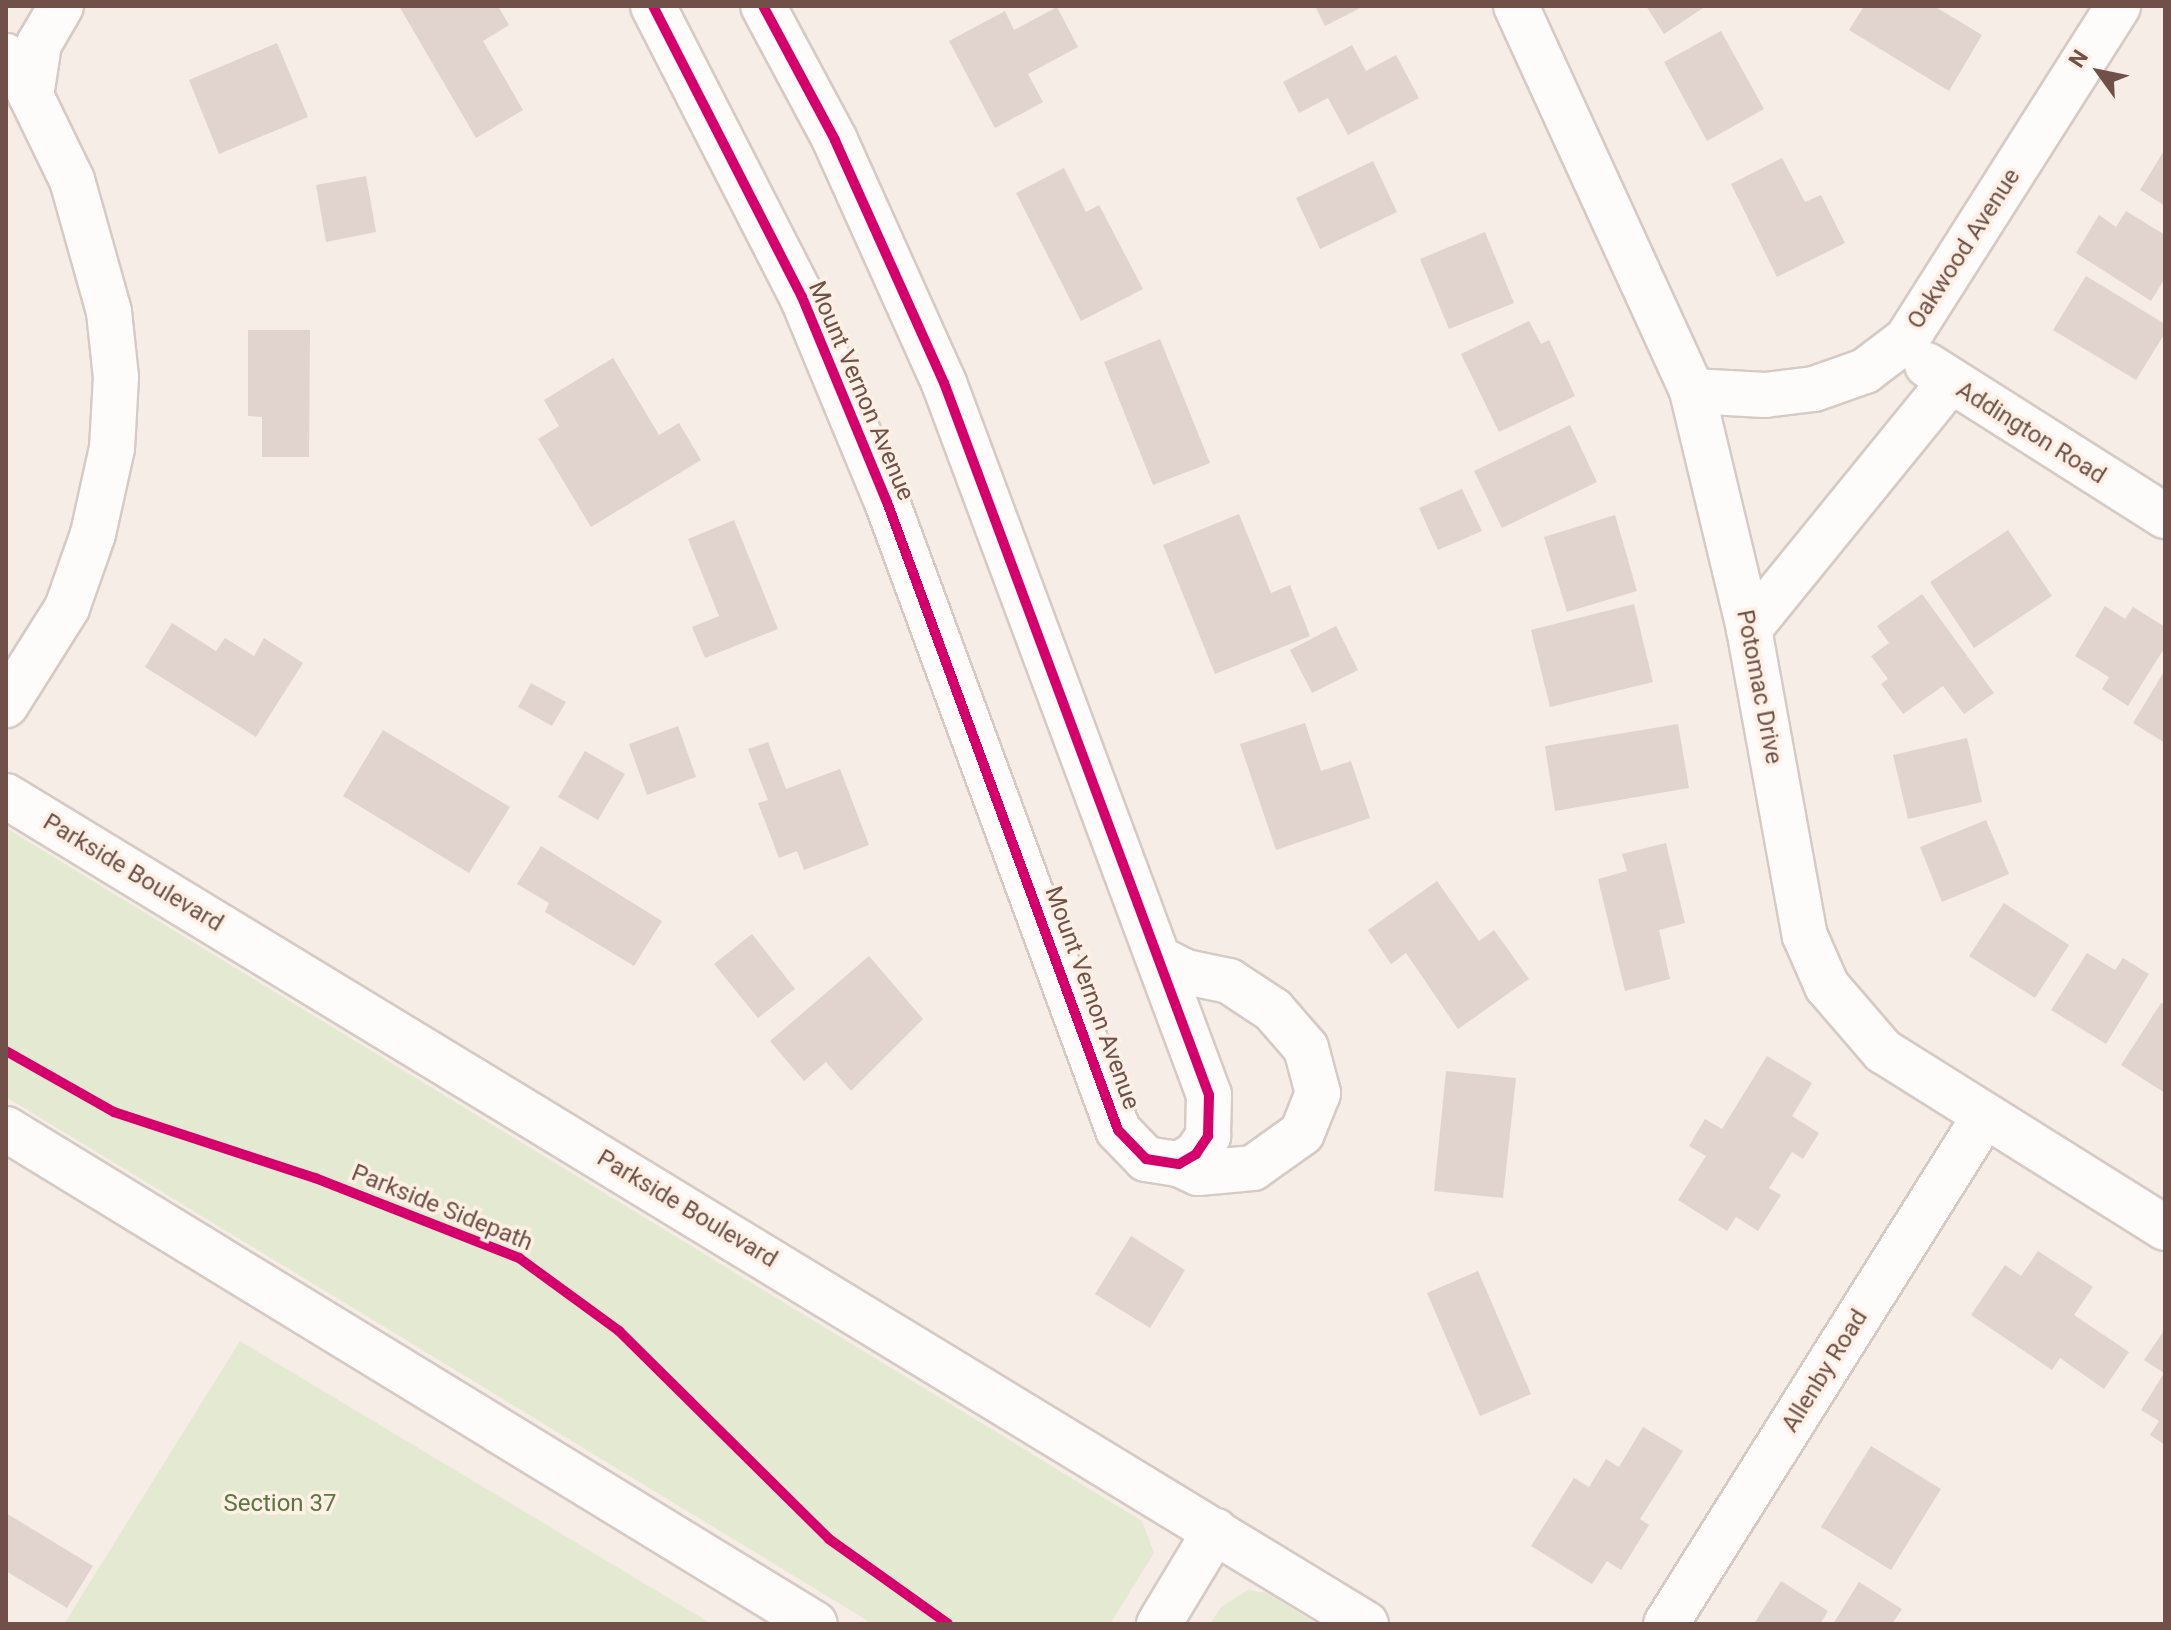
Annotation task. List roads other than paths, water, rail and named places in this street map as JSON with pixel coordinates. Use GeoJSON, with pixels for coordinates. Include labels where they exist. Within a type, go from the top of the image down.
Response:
{"type":"FeatureCollection","features":[{"type":"Feature","properties":{"kind":"street"},"geometry":{"type":"LineString","coordinates":[[31,96],[39,44],[61,6]]}},
{"type":"Feature","properties":{"kind":"street","name":"Mount Vernon Avenue"},"geometry":{"type":"LineString","coordinates":[[653,6],[802,297],[887,502],[1118,1130],[1146,1159],[1179,1164],[1198,1173],[1253,1168],[1302,1133],[1314,1113],[1318,1093],[1306,1048],[1273,1010],[1229,981],[1186,972],[1160,959]]}},
{"type":"Feature","properties":{"kind":"street"},"geometry":{"type":"LineString","coordinates":[[763,6],[835,140],[944,383],[1209,1095],[1212,1118],[1196,1154],[1179,1164]]}},
{"type":"Feature","properties":{"kind":"street","name":"Potomac Drive"},"geometry":{"type":"LineString","coordinates":[[1516,6],[1692,391],[1749,629],[1799,908],[1815,962],[1863,1032],[1984,1117],[2165,1228]]}},
{"type":"Feature","properties":{"kind":"street","name":"Oakwood Avenue"},"geometry":{"type":"LineString","coordinates":[[1692,391],[1765,395],[1814,389],[1865,371],[1907,339],[2118,6]]}},
{"type":"Feature","properties":{"kind":"street"},"geometry":{"type":"LineString","coordinates":[[6,56],[31,96],[72,180],[109,312],[116,377],[112,448],[93,534],[67,608],[6,705]]}},
{"type":"Feature","properties":{"kind":"street","name":"Addington Road"},"geometry":{"type":"LineString","coordinates":[[1907,339],[1949,383],[2165,516]]}},
{"type":"Feature","properties":{"kind":"street"},"geometry":{"type":"LineString","coordinates":[[1749,629],[1949,383]]}},
{"type":"Feature","properties":{"kind":"street","name":"Parkside Boulevard"},"geometry":{"type":"LineString","coordinates":[[6,796],[1366,1624]]}},
{"type":"Feature","properties":{"kind":"street","name":"Allenby Road"},"geometry":{"type":"LineString","coordinates":[[1666,1624],[1984,1117]]}},
{"type":"Feature","properties":{"kind":"street"},"geometry":{"type":"LineString","coordinates":[[6,1129],[815,1624]]}},
{"type":"Feature","properties":{"kind":"street"},"geometry":{"type":"LineString","coordinates":[[1159,1624],[1215,1531]]}},
{"type":"Feature","properties":{"kind":"park label","name":"Section 37"},"geometry":{"type":"Point","coordinates":[280,1504]}}]}
